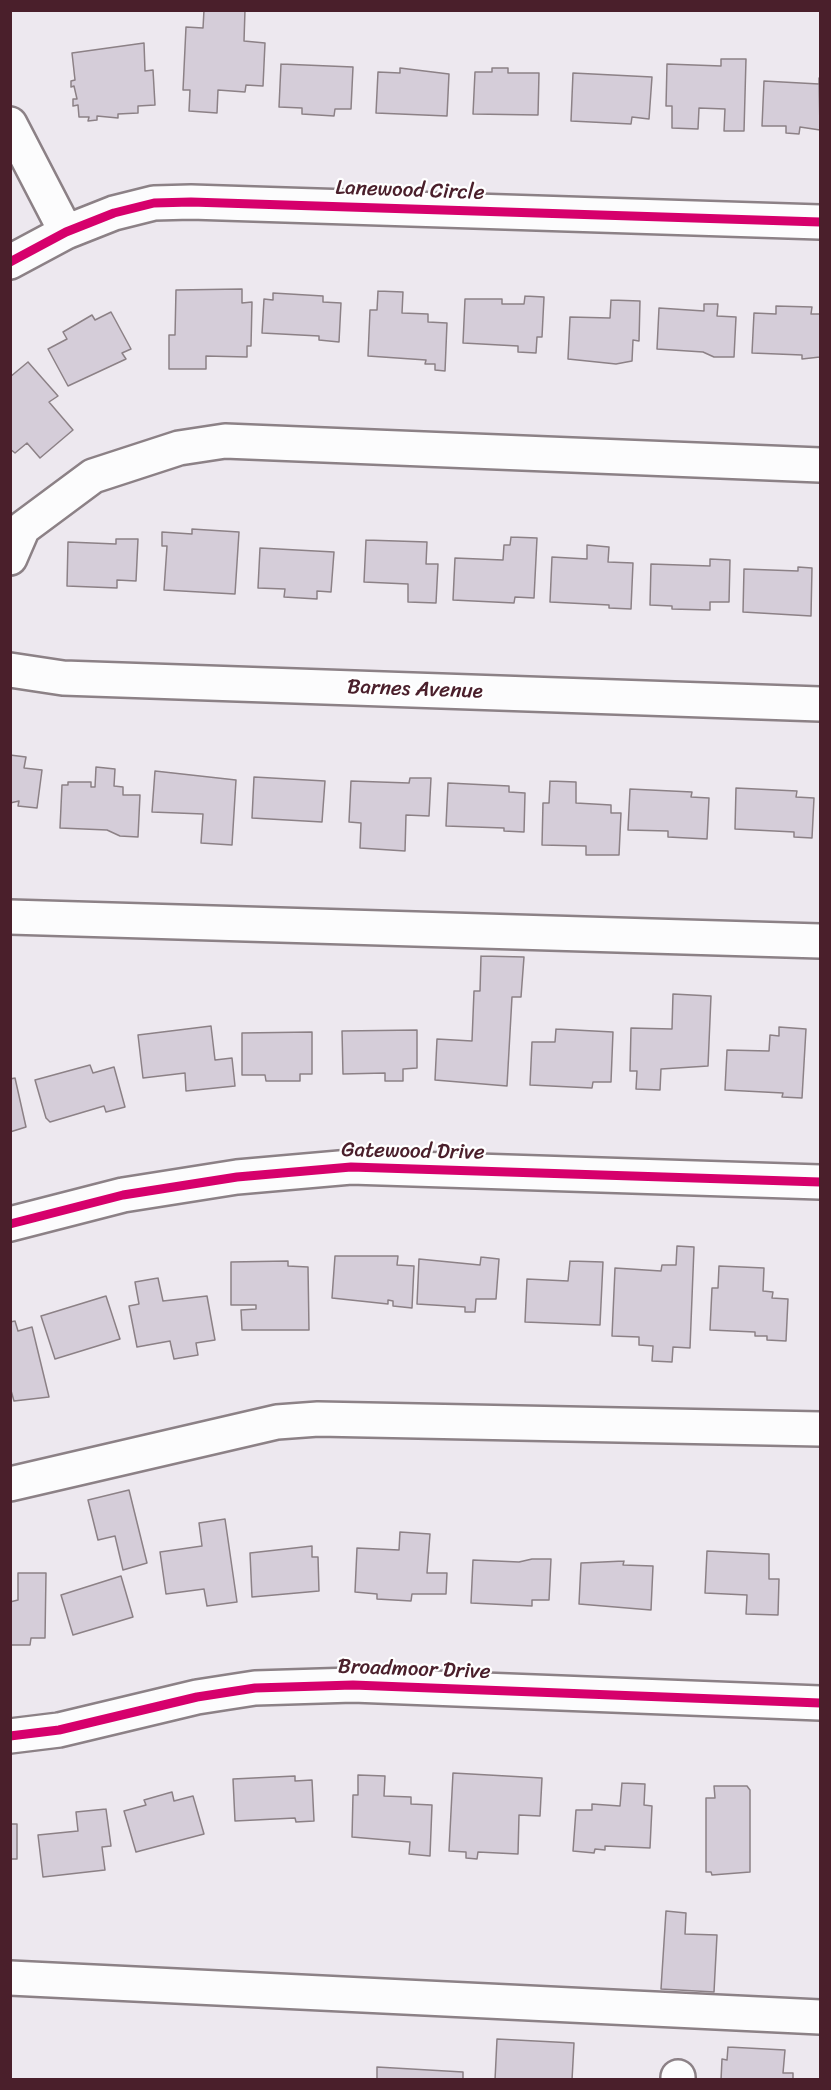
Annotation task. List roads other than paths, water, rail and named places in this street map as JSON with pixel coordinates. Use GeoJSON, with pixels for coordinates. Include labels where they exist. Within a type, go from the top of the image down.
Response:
{"type":"FeatureCollection","features":[{"type":"Feature","properties":{"kind":"street"},"geometry":{"type":"LineString","coordinates":[[10,124],[66,232]]}},
{"type":"Feature","properties":{"kind":"street","name":"Lanewood Circle"},"geometry":{"type":"LineString","coordinates":[[10,262],[66,232],[114,213],[154,203],[191,201],[820,222]]}},
{"type":"Feature","properties":{"kind":"street"},"geometry":{"type":"LineString","coordinates":[[10,558],[23,528],[93,476],[179,448],[225,441],[820,465]]}},
{"type":"Feature","properties":{"kind":"street","name":"Barnes Avenue"},"geometry":{"type":"LineString","coordinates":[[10,670],[63,678],[820,704]]}},
{"type":"Feature","properties":{"kind":"street"},"geometry":{"type":"LineString","coordinates":[[10,917],[820,941]]}},
{"type":"Feature","properties":{"kind":"street","name":"Gatewood Drive"},"geometry":{"type":"LineString","coordinates":[[10,1224],[123,1195],[237,1177],[351,1167],[820,1182]]}},
{"type":"Feature","properties":{"kind":"street"},"geometry":{"type":"LineString","coordinates":[[10,1484],[278,1422],[318,1419],[820,1429]]}},
{"type":"Feature","properties":{"kind":"street","name":"Broadmoor Drive"},"geometry":{"type":"LineString","coordinates":[[10,1736],[59,1730],[197,1697],[255,1688],[353,1685],[820,1703]]}},
{"type":"Feature","properties":{"kind":"street"},"geometry":{"type":"LineString","coordinates":[[10,1978],[820,2017]]}}]}
